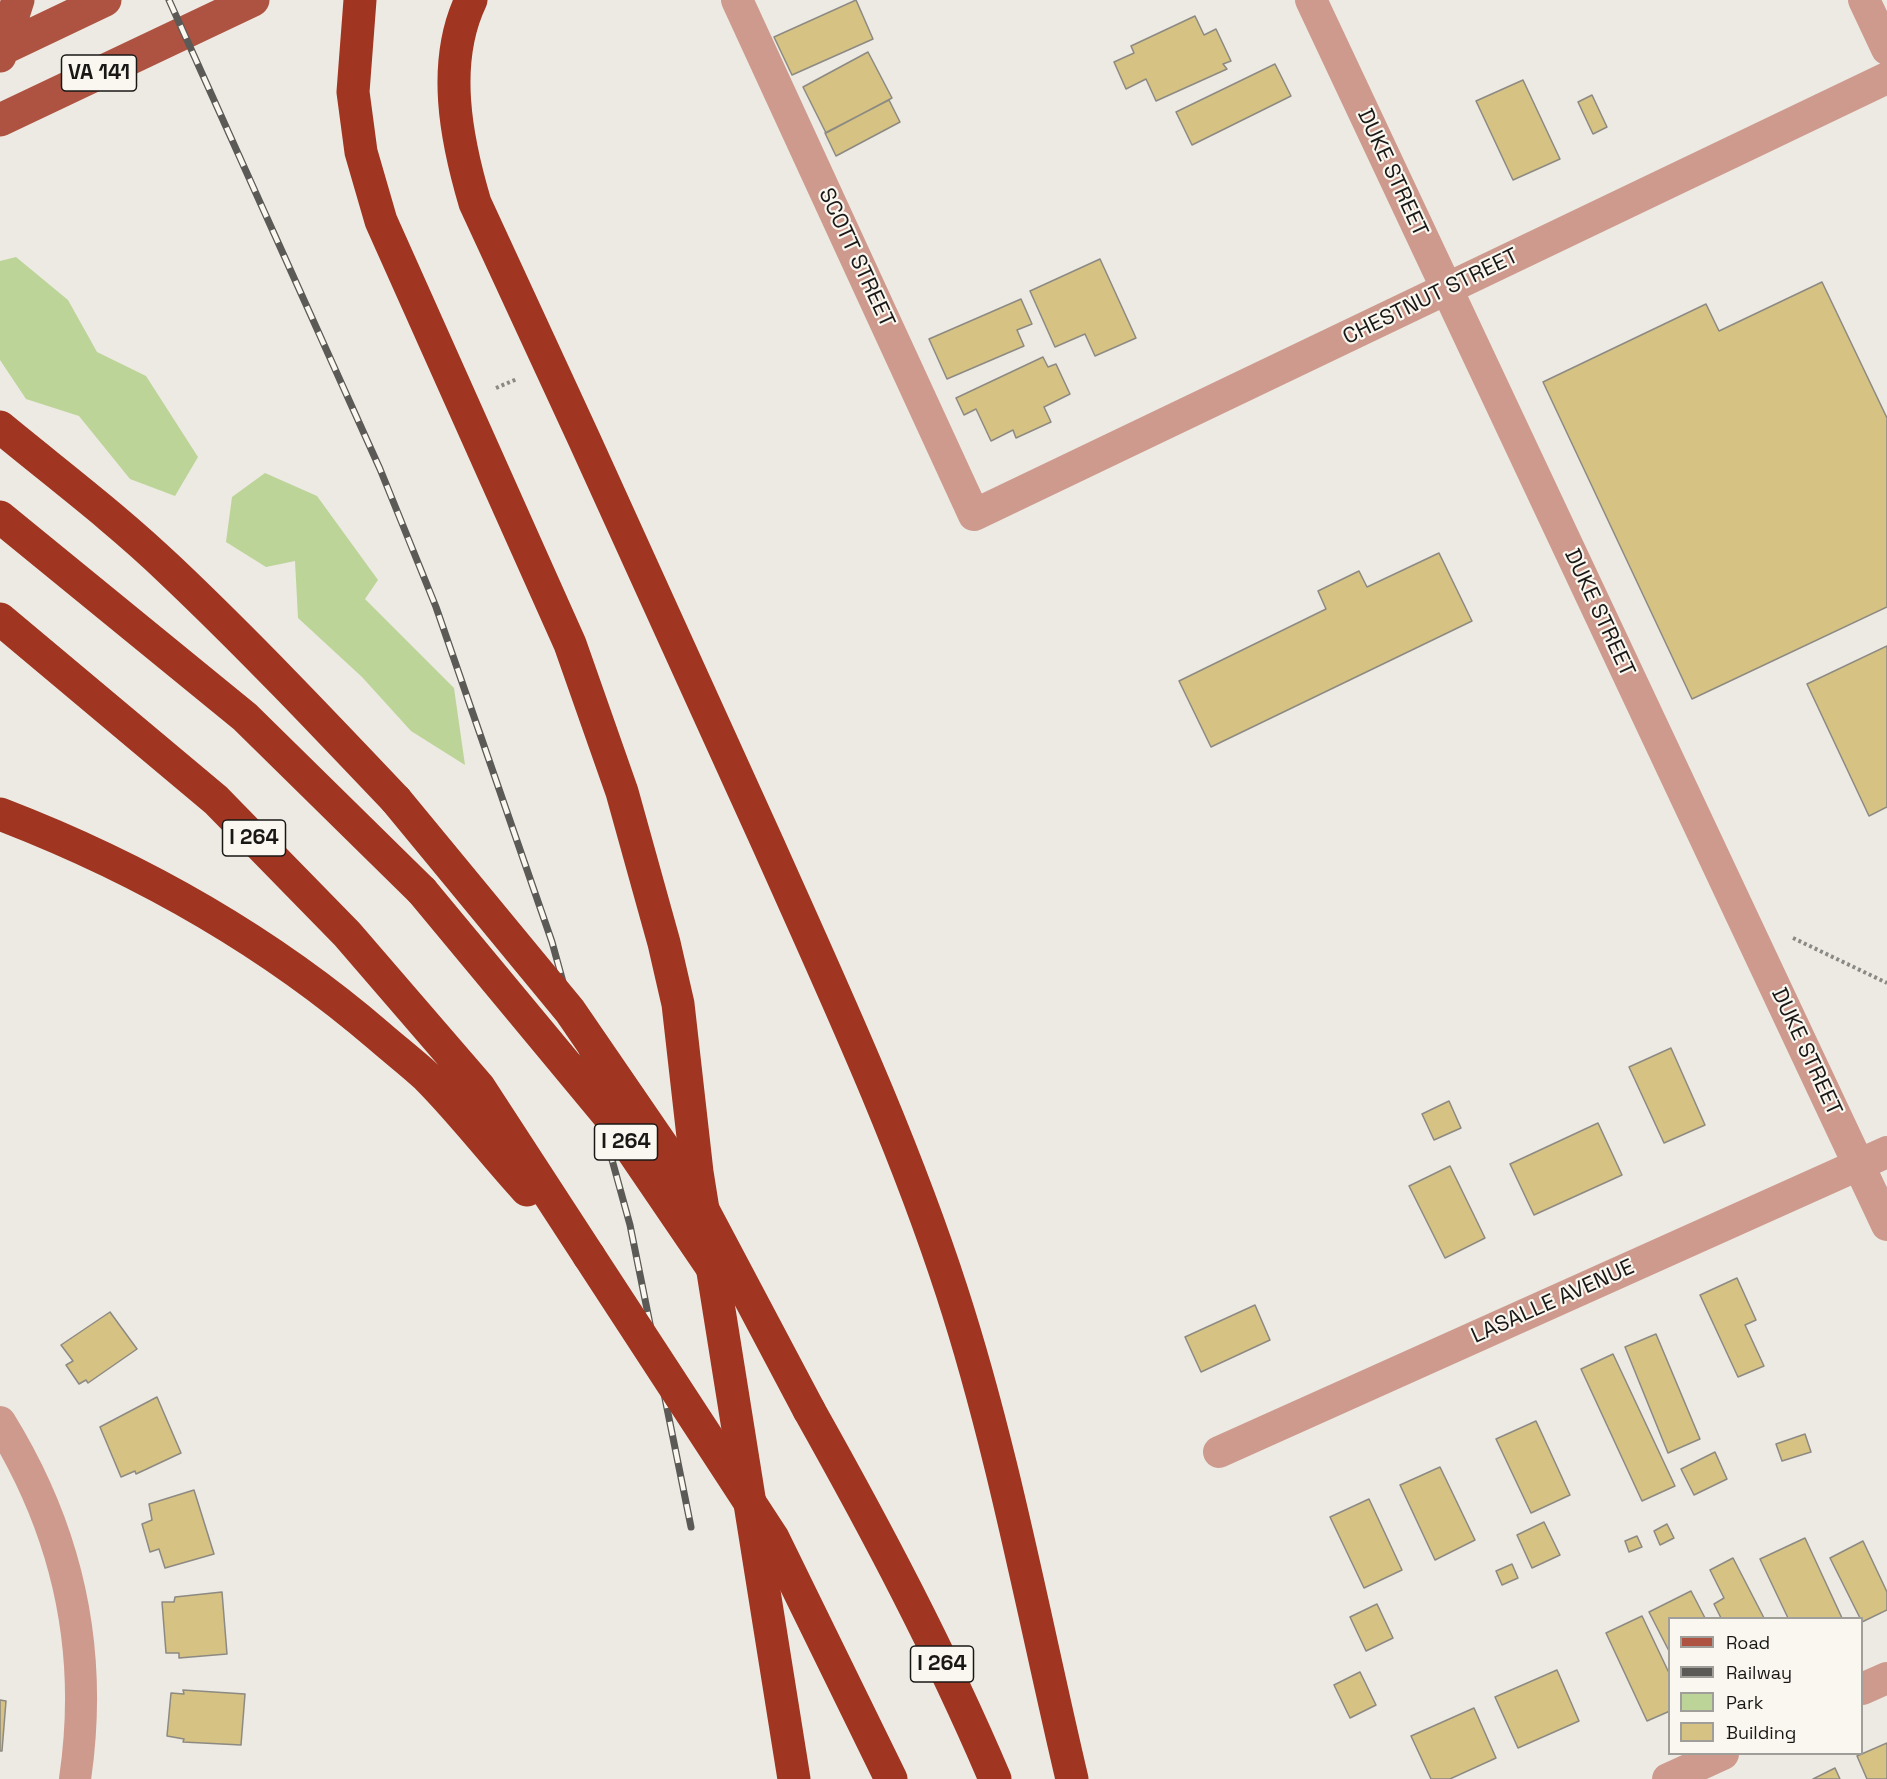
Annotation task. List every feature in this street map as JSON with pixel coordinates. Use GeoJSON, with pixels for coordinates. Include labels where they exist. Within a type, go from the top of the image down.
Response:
{"type":"FeatureCollection","features":[{"type":"Feature","properties":{"kind":"highway"},"geometry":{"type":"LineString","coordinates":[[360,0],[353,92],[361,152],[381,221],[570,644],[622,792],[664,943],[678,1004],[697,1172],[794,1779]]}},
{"type":"Feature","properties":{"kind":"highway"},"geometry":{"type":"LineString","coordinates":[[471,0],[458,39],[454,72],[457,127],[462,160],[475,203],[686,661],[856,1042],[905,1159],[952,1295],[991,1434],[1072,1779]]}},
{"type":"Feature","properties":{"kind":"highway"},"geometry":{"type":"LineString","coordinates":[[0,427],[116,521],[170,570],[301,699],[396,800],[570,1011],[692,1190],[809,1410]]}},
{"type":"Feature","properties":{"kind":"highway","name":"I 264"},"geometry":{"type":"LineString","coordinates":[[0,518],[245,717],[422,891],[608,1115],[809,1410],[887,1550],[972,1725],[995,1779]]}},
{"type":"Feature","properties":{"kind":"highway","name":"I 264"},"geometry":{"type":"LineString","coordinates":[[0,619],[216,800],[347,934],[479,1087],[772,1538],[891,1779]]}},
{"type":"Feature","properties":{"kind":"highway"},"geometry":{"type":"LineString","coordinates":[[0,814],[72,842],[167,889],[259,944],[346,1008],[427,1077],[501,1162],[589,1256]]}},
{"type":"Feature","properties":{"kind":"main road"},"geometry":{"type":"LineString","coordinates":[[1,52],[18,0]]}},
{"type":"Feature","properties":{"kind":"main road","name":"VA 141"},"geometry":{"type":"LineString","coordinates":[[1,52],[105,0]]}},
{"type":"Feature","properties":{"kind":"main road","name":"VA 141"},"geometry":{"type":"LineString","coordinates":[[0,120],[252,0]]}},
{"type":"Feature","properties":{"kind":"street","name":"SCOTT STREET"},"geometry":{"type":"LineString","coordinates":[[737,0],[974,515]]}},
{"type":"Feature","properties":{"kind":"street","name":"DUKE STREET"},"geometry":{"type":"LineString","coordinates":[[1311,0],[1887,1225]]}},
{"type":"Feature","properties":{"kind":"street"},"geometry":{"type":"LineString","coordinates":[[1864,0],[1887,49]]}},
{"type":"Feature","properties":{"kind":"street","name":"CHESTNUT STREET"},"geometry":{"type":"LineString","coordinates":[[974,515],[1887,78]]}},
{"type":"Feature","properties":{"kind":"street","name":"LASALLE AVENUE"},"geometry":{"type":"LineString","coordinates":[[1220,1452],[1887,1152]]}},
{"type":"Feature","properties":{"kind":"street"},"geometry":{"type":"LineString","coordinates":[[0,1422],[18,1451],[56,1536],[74,1602],[82,1670],[81,1738],[75,1779]]}},
{"type":"Feature","properties":{"kind":"street"},"geometry":{"type":"LineString","coordinates":[[1863,1689],[1887,1678]]}},
{"type":"Feature","properties":{"kind":"street"},"geometry":{"type":"LineString","coordinates":[[1668,1779],[1721,1755]]}},
{"type":"Feature","properties":{"kind":"path"},"geometry":{"type":"LineString","coordinates":[[463,403],[550,364]]}},
{"type":"Feature","properties":{"kind":"path"},"geometry":{"type":"LineString","coordinates":[[1784,934],[1887,983]]}},
{"type":"Feature","properties":{"kind":"green space"},"geometry":{"type":"Polygon","coordinates":[[[16,257],[68,300],[97,352],[146,376],[198,457],[175,496],[130,479],[79,416],[26,399],[0,360],[0,261],[16,257]]]}},
{"type":"Feature","properties":{"kind":"green space"},"geometry":{"type":"Polygon","coordinates":[[[265,473],[317,496],[378,580],[365,599],[454,688],[465,765],[411,731],[362,677],[298,618],[295,561],[266,567],[226,542],[232,497],[265,473]]]}},
{"type":"Feature","properties":{"kind":"building"},"geometry":{"type":"Polygon","coordinates":[[[856,0],[873,39],[792,75],[774,37],[856,0]]]}},
{"type":"Feature","properties":{"kind":"building"},"geometry":{"type":"Polygon","coordinates":[[[1195,16],[1204,35],[1216,29],[1231,61],[1223,64],[1227,69],[1156,101],[1146,79],[1126,89],[1114,62],[1134,53],[1131,46],[1195,16]]]}},
{"type":"Feature","properties":{"kind":"building"},"geometry":{"type":"Polygon","coordinates":[[[868,52],[892,98],[826,133],[803,87],[868,52]]]}},
{"type":"Feature","properties":{"kind":"building"},"geometry":{"type":"Polygon","coordinates":[[[1275,64],[1291,96],[1192,145],[1176,112],[1275,64]]]}},
{"type":"Feature","properties":{"kind":"building"},"geometry":{"type":"Polygon","coordinates":[[[1523,80],[1560,159],[1513,180],[1476,101],[1523,80]]]}},
{"type":"Feature","properties":{"kind":"building"},"geometry":{"type":"Polygon","coordinates":[[[1592,95],[1607,127],[1593,134],[1578,102],[1592,95]]]}},
{"type":"Feature","properties":{"kind":"building"},"geometry":{"type":"Polygon","coordinates":[[[889,100],[900,122],[836,156],[825,133],[889,100]]]}},
{"type":"Feature","properties":{"kind":"building"},"geometry":{"type":"Polygon","coordinates":[[[1100,259],[1136,338],[1095,356],[1085,334],[1055,347],[1030,291],[1100,259]]]}},
{"type":"Feature","properties":{"kind":"building"},"geometry":{"type":"Polygon","coordinates":[[[1822,282],[1887,418],[1887,607],[1692,699],[1543,382],[1706,304],[1719,331],[1822,282]]]}},
{"type":"Feature","properties":{"kind":"building"},"geometry":{"type":"Polygon","coordinates":[[[1021,299],[1032,324],[1017,330],[1024,346],[947,379],[929,339],[1021,299]]]}},
{"type":"Feature","properties":{"kind":"building"},"geometry":{"type":"Polygon","coordinates":[[[1043,357],[1048,367],[1056,364],[1070,394],[1044,407],[1051,422],[1016,438],[1013,430],[991,441],[976,409],[964,415],[956,398],[1043,357]]]}},
{"type":"Feature","properties":{"kind":"building"},"geometry":{"type":"Polygon","coordinates":[[[1439,553],[1472,621],[1211,747],[1179,681],[1326,609],[1318,591],[1359,571],[1367,587],[1439,553]]]}},
{"type":"Feature","properties":{"kind":"building"},"geometry":{"type":"Polygon","coordinates":[[[1887,646],[1887,807],[1869,816],[1807,684],[1887,646]]]}},
{"type":"Feature","properties":{"kind":"building"},"geometry":{"type":"Polygon","coordinates":[[[1671,1048],[1705,1125],[1664,1143],[1629,1067],[1671,1048]]]}},
{"type":"Feature","properties":{"kind":"building"},"geometry":{"type":"Polygon","coordinates":[[[1449,1101],[1461,1128],[1434,1140],[1422,1114],[1449,1101]]]}},
{"type":"Feature","properties":{"kind":"building"},"geometry":{"type":"Polygon","coordinates":[[[1598,1123],[1622,1175],[1534,1215],[1510,1164],[1598,1123]]]}},
{"type":"Feature","properties":{"kind":"building"},"geometry":{"type":"Polygon","coordinates":[[[1450,1166],[1485,1238],[1445,1258],[1409,1186],[1450,1166]]]}},
{"type":"Feature","properties":{"kind":"building"},"geometry":{"type":"Polygon","coordinates":[[[1737,1278],[1756,1320],[1745,1325],[1764,1366],[1738,1377],[1700,1295],[1737,1278]]]}},
{"type":"Feature","properties":{"kind":"building"},"geometry":{"type":"Polygon","coordinates":[[[1255,1305],[1270,1340],[1201,1372],[1185,1337],[1255,1305]]]}},
{"type":"Feature","properties":{"kind":"building"},"geometry":{"type":"Polygon","coordinates":[[[110,1312],[137,1349],[88,1383],[86,1380],[79,1384],[66,1365],[73,1361],[61,1345],[110,1312]]]}},
{"type":"Feature","properties":{"kind":"building"},"geometry":{"type":"Polygon","coordinates":[[[1656,1334],[1700,1439],[1668,1453],[1625,1347],[1656,1334]]]}},
{"type":"Feature","properties":{"kind":"building"},"geometry":{"type":"Polygon","coordinates":[[[1613,1354],[1675,1486],[1642,1501],[1581,1369],[1613,1354]]]}},
{"type":"Feature","properties":{"kind":"building"},"geometry":{"type":"Polygon","coordinates":[[[157,1397],[181,1453],[136,1474],[135,1471],[121,1477],[100,1427],[157,1397]]]}},
{"type":"Feature","properties":{"kind":"building"},"geometry":{"type":"Polygon","coordinates":[[[1536,1421],[1570,1495],[1531,1513],[1496,1439],[1536,1421]]]}},
{"type":"Feature","properties":{"kind":"building"},"geometry":{"type":"Polygon","coordinates":[[[1805,1434],[1811,1452],[1782,1461],[1776,1444],[1805,1434]]]}},
{"type":"Feature","properties":{"kind":"building"},"geometry":{"type":"Polygon","coordinates":[[[1715,1452],[1727,1479],[1694,1495],[1681,1469],[1715,1452]]]}},
{"type":"Feature","properties":{"kind":"building"},"geometry":{"type":"Polygon","coordinates":[[[1440,1467],[1475,1540],[1435,1560],[1400,1485],[1440,1467]]]}},
{"type":"Feature","properties":{"kind":"building"},"geometry":{"type":"Polygon","coordinates":[[[194,1490],[214,1554],[165,1568],[159,1549],[150,1552],[142,1524],[152,1520],[149,1504],[194,1490]]]}},
{"type":"Feature","properties":{"kind":"building"},"geometry":{"type":"Polygon","coordinates":[[[1369,1499],[1402,1570],[1364,1588],[1330,1517],[1369,1499]]]}},
{"type":"Feature","properties":{"kind":"building"},"geometry":{"type":"Polygon","coordinates":[[[1544,1522],[1560,1555],[1532,1568],[1517,1535],[1544,1522]]]}},
{"type":"Feature","properties":{"kind":"building"},"geometry":{"type":"Polygon","coordinates":[[[1667,1524],[1674,1538],[1660,1545],[1654,1531],[1667,1524]]]}},
{"type":"Feature","properties":{"kind":"building"},"geometry":{"type":"Polygon","coordinates":[[[1637,1536],[1642,1547],[1629,1552],[1625,1541],[1637,1536]]]}},
{"type":"Feature","properties":{"kind":"building"},"geometry":{"type":"Polygon","coordinates":[[[1805,1538],[1842,1617],[1788,1617],[1760,1559],[1805,1538]]]}},
{"type":"Feature","properties":{"kind":"building"},"geometry":{"type":"Polygon","coordinates":[[[1863,1541],[1887,1592],[1887,1610],[1863,1622],[1863,1617],[1860,1617],[1830,1558],[1863,1541]]]}},
{"type":"Feature","properties":{"kind":"building"},"geometry":{"type":"Polygon","coordinates":[[[1733,1558],[1763,1617],[1720,1617],[1714,1604],[1724,1598],[1710,1570],[1733,1558]]]}},
{"type":"Feature","properties":{"kind":"building"},"geometry":{"type":"Polygon","coordinates":[[[1512,1564],[1518,1578],[1502,1585],[1496,1571],[1512,1564]]]}},
{"type":"Feature","properties":{"kind":"building"},"geometry":{"type":"Polygon","coordinates":[[[1691,1591],[1704,1617],[1668,1617],[1668,1649],[1649,1612],[1691,1591]]]}},
{"type":"Feature","properties":{"kind":"building"},"geometry":{"type":"Polygon","coordinates":[[[222,1592],[227,1654],[179,1658],[179,1653],[166,1653],[162,1602],[174,1602],[175,1597],[222,1592]]]}},
{"type":"Feature","properties":{"kind":"building"},"geometry":{"type":"Polygon","coordinates":[[[1377,1604],[1393,1638],[1366,1651],[1350,1617],[1377,1604]]]}},
{"type":"Feature","properties":{"kind":"building"},"geometry":{"type":"Polygon","coordinates":[[[1642,1616],[1668,1671],[1668,1712],[1647,1721],[1606,1633],[1642,1616]]]}},
{"type":"Feature","properties":{"kind":"building"},"geometry":{"type":"Polygon","coordinates":[[[1557,1670],[1579,1721],[1518,1748],[1495,1697],[1557,1670]]]}},
{"type":"Feature","properties":{"kind":"building"},"geometry":{"type":"Polygon","coordinates":[[[1360,1672],[1376,1705],[1350,1718],[1334,1685],[1360,1672]]]}},
{"type":"Feature","properties":{"kind":"building"},"geometry":{"type":"Polygon","coordinates":[[[183,1690],[245,1694],[241,1745],[183,1742],[184,1739],[167,1736],[171,1693],[184,1694],[183,1690]]]}},
{"type":"Feature","properties":{"kind":"building"},"geometry":{"type":"Polygon","coordinates":[[[0,1700],[6,1701],[2,1751],[0,1751],[0,1700]]]}},
{"type":"Feature","properties":{"kind":"building"},"geometry":{"type":"Polygon","coordinates":[[[1474,1708],[1496,1758],[1450,1779],[1431,1779],[1411,1736],[1474,1708]]]}},
{"type":"Feature","properties":{"kind":"building"},"geometry":{"type":"Polygon","coordinates":[[[1887,1743],[1887,1779],[1867,1779],[1857,1756],[1887,1743]]]}},
{"type":"Feature","properties":{"kind":"building"},"geometry":{"type":"Polygon","coordinates":[[[1835,1768],[1840,1779],[1813,1779],[1835,1768]]]}},
{"type":"Feature","properties":{"kind":"railway"},"geometry":{"type":"LineString","coordinates":[[169,0],[380,469],[436,607],[552,942],[630,1225],[691,1527]]}}]}
